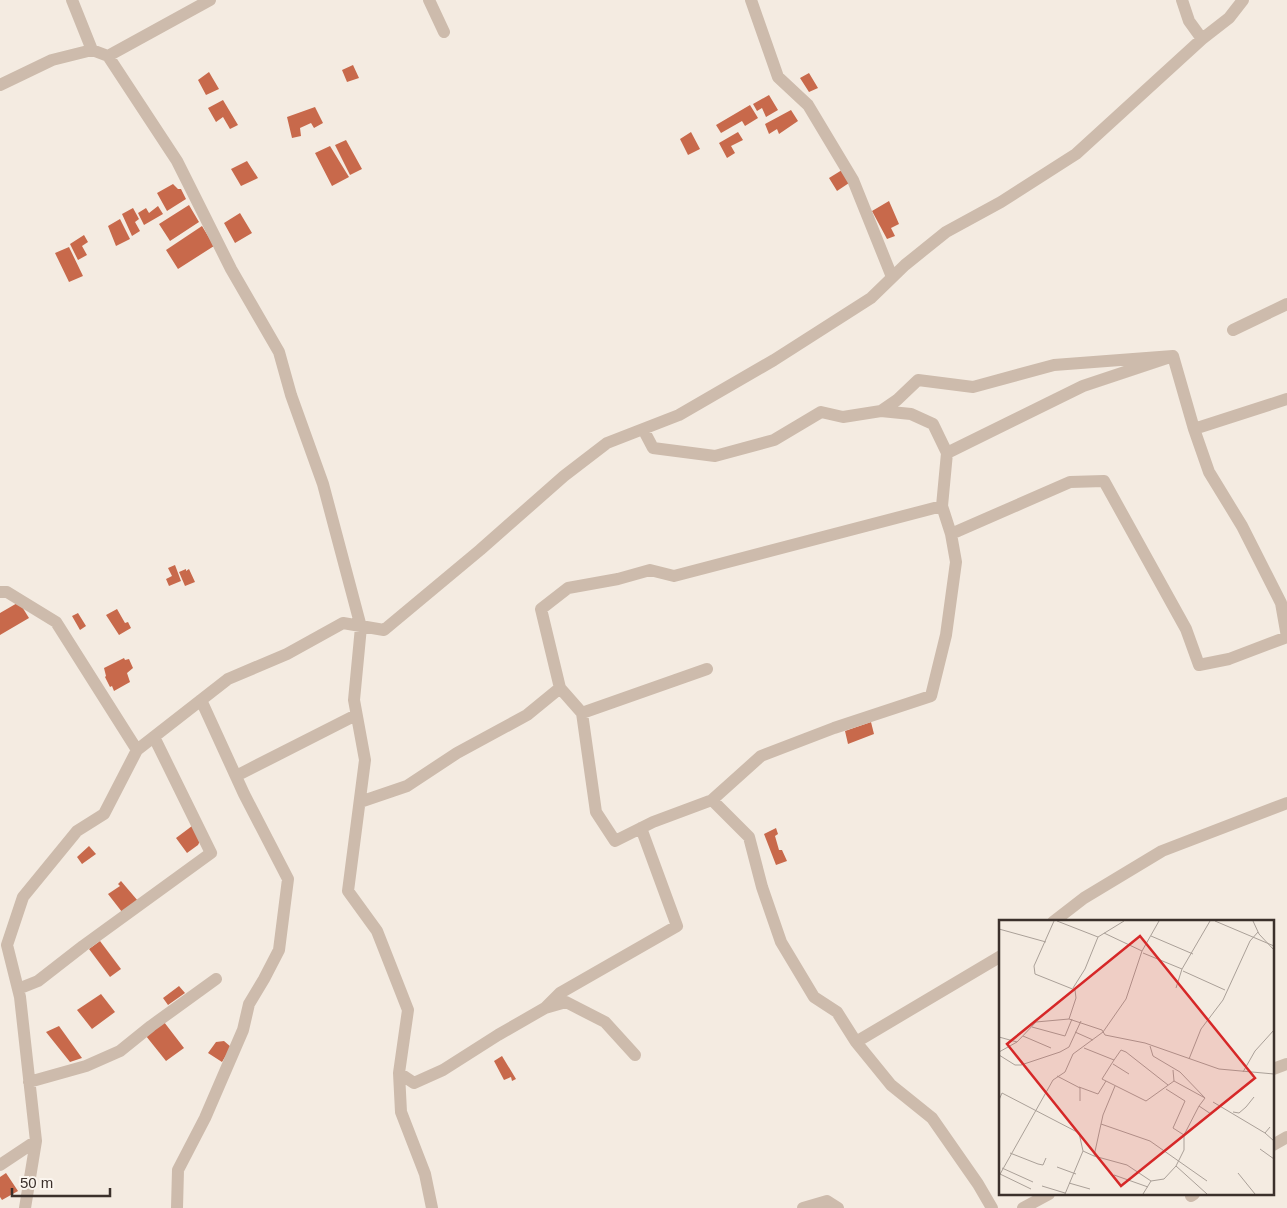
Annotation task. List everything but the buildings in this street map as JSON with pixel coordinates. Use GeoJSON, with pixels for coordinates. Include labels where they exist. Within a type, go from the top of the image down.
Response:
{"type":"FeatureCollection","features":[{"type":"Feature","properties":{"kind":"street"},"geometry":{"type":"LineString","coordinates":[[72,0],[92,50]]}},
{"type":"Feature","properties":{"kind":"street"},"geometry":{"type":"LineString","coordinates":[[108,56],[210,0]]}},
{"type":"Feature","properties":{"kind":"street"},"geometry":{"type":"LineString","coordinates":[[429,0],[444,32]]}},
{"type":"Feature","properties":{"kind":"street"},"geometry":{"type":"LineString","coordinates":[[751,0],[778,77],[808,105],[853,180],[892,277]]}},
{"type":"Feature","properties":{"kind":"street"},"geometry":{"type":"LineString","coordinates":[[1182,0],[1189,21],[1202,38]]}},
{"type":"Feature","properties":{"kind":"street"},"geometry":{"type":"LineString","coordinates":[[25,1208],[36,1142],[18,989],[7,945],[22,897],[77,831],[104,814],[137,750],[228,679],[288,654],[343,623],[384,630],[480,550],[564,476],[607,443],[679,415],[774,360],[871,298],[892,277],[946,232],[1000,202],[1076,154],[1202,38],[1229,18],[1243,0]]}},
{"type":"Feature","properties":{"kind":"street"},"geometry":{"type":"LineString","coordinates":[[0,86],[52,60],[92,50],[108,56],[177,162],[231,269],[278,352],[323,484],[360,627],[354,700],[365,760],[348,891],[377,931],[408,1010],[399,1073],[401,1112],[425,1174],[432,1208]]}},
{"type":"Feature","properties":{"kind":"street"},"geometry":{"type":"LineString","coordinates":[[1233,330],[1287,304]]}},
{"type":"Feature","properties":{"kind":"street"},"geometry":{"type":"LineString","coordinates":[[881,411],[897,400],[918,380],[973,387],[1054,365],[1173,356]]}},
{"type":"Feature","properties":{"kind":"street"},"geometry":{"type":"LineString","coordinates":[[951,534],[1070,482],[1104,481],[1186,629],[1199,665],[1229,659],[1287,637],[1281,603],[1242,526],[1209,472],[1194,429],[1173,356]]}},
{"type":"Feature","properties":{"kind":"street"},"geometry":{"type":"LineString","coordinates":[[947,453],[1083,386],[1156,360],[1173,356]]}},
{"type":"Feature","properties":{"kind":"street"},"geometry":{"type":"LineString","coordinates":[[1194,429],[1287,399]]}},
{"type":"Feature","properties":{"kind":"street"},"geometry":{"type":"LineString","coordinates":[[643,429],[653,448],[715,456],[774,440],[821,412],[843,417],[881,411],[911,414],[933,424],[947,453],[942,506],[951,534],[956,562],[946,635],[931,696],[834,728],[761,756],[712,800],[670,815],[616,841],[596,812],[582,713],[560,688],[540,609],[568,588],[618,579],[650,570],[674,576],[942,506]]}},
{"type":"Feature","properties":{"kind":"street"},"geometry":{"type":"LineString","coordinates":[[0,592],[7,592],[56,622],[137,750]]}},
{"type":"Feature","properties":{"kind":"street"},"geometry":{"type":"LineString","coordinates":[[582,713],[707,669]]}},
{"type":"Feature","properties":{"kind":"street"},"geometry":{"type":"LineString","coordinates":[[360,802],[407,786],[457,753],[527,714],[560,688]]}},
{"type":"Feature","properties":{"kind":"street"},"geometry":{"type":"LineString","coordinates":[[178,1208],[178,1170],[204,1118],[243,1030],[249,1004],[279,950],[288,880],[236,776],[201,700]]}},
{"type":"Feature","properties":{"kind":"street"},"geometry":{"type":"LineString","coordinates":[[236,776],[356,715]]}},
{"type":"Feature","properties":{"kind":"street"},"geometry":{"type":"LineString","coordinates":[[18,989],[38,981],[211,853],[154,737]]}},
{"type":"Feature","properties":{"kind":"street"},"geometry":{"type":"LineString","coordinates":[[712,800],[749,837],[762,887],[780,942],[814,997],[837,1012],[856,1042],[891,1085],[932,1118],[978,1184],[992,1208]]}},
{"type":"Feature","properties":{"kind":"street"},"geometry":{"type":"LineString","coordinates":[[1056,920],[1084,898],[1162,852],[1287,803]]}},
{"type":"Feature","properties":{"kind":"street"},"geometry":{"type":"LineString","coordinates":[[545,1008],[560,993],[677,926],[641,828]]}},
{"type":"Feature","properties":{"kind":"street"},"geometry":{"type":"LineString","coordinates":[[856,1042],[999,957]]}},
{"type":"Feature","properties":{"kind":"street"},"geometry":{"type":"LineString","coordinates":[[29,1082],[86,1066],[120,1051],[216,979]]}},
{"type":"Feature","properties":{"kind":"street"},"geometry":{"type":"LineString","coordinates":[[399,1073],[414,1082],[443,1070],[545,1008],[566,1002],[605,1022],[635,1054]]}},
{"type":"Feature","properties":{"kind":"street"},"geometry":{"type":"LineString","coordinates":[[1274,1069],[1287,1064]]}},
{"type":"Feature","properties":{"kind":"street"},"geometry":{"type":"LineString","coordinates":[[1274,1144],[1287,1136]]}},
{"type":"Feature","properties":{"kind":"street"},"geometry":{"type":"LineString","coordinates":[[0,1165],[36,1142]]}},
{"type":"Feature","properties":{"kind":"street"},"geometry":{"type":"LineString","coordinates":[[1023,1208],[1045,1196]]}},
{"type":"Feature","properties":{"kind":"street"},"geometry":{"type":"LineString","coordinates":[[803,1208],[827,1201],[838,1208]]}}]}
